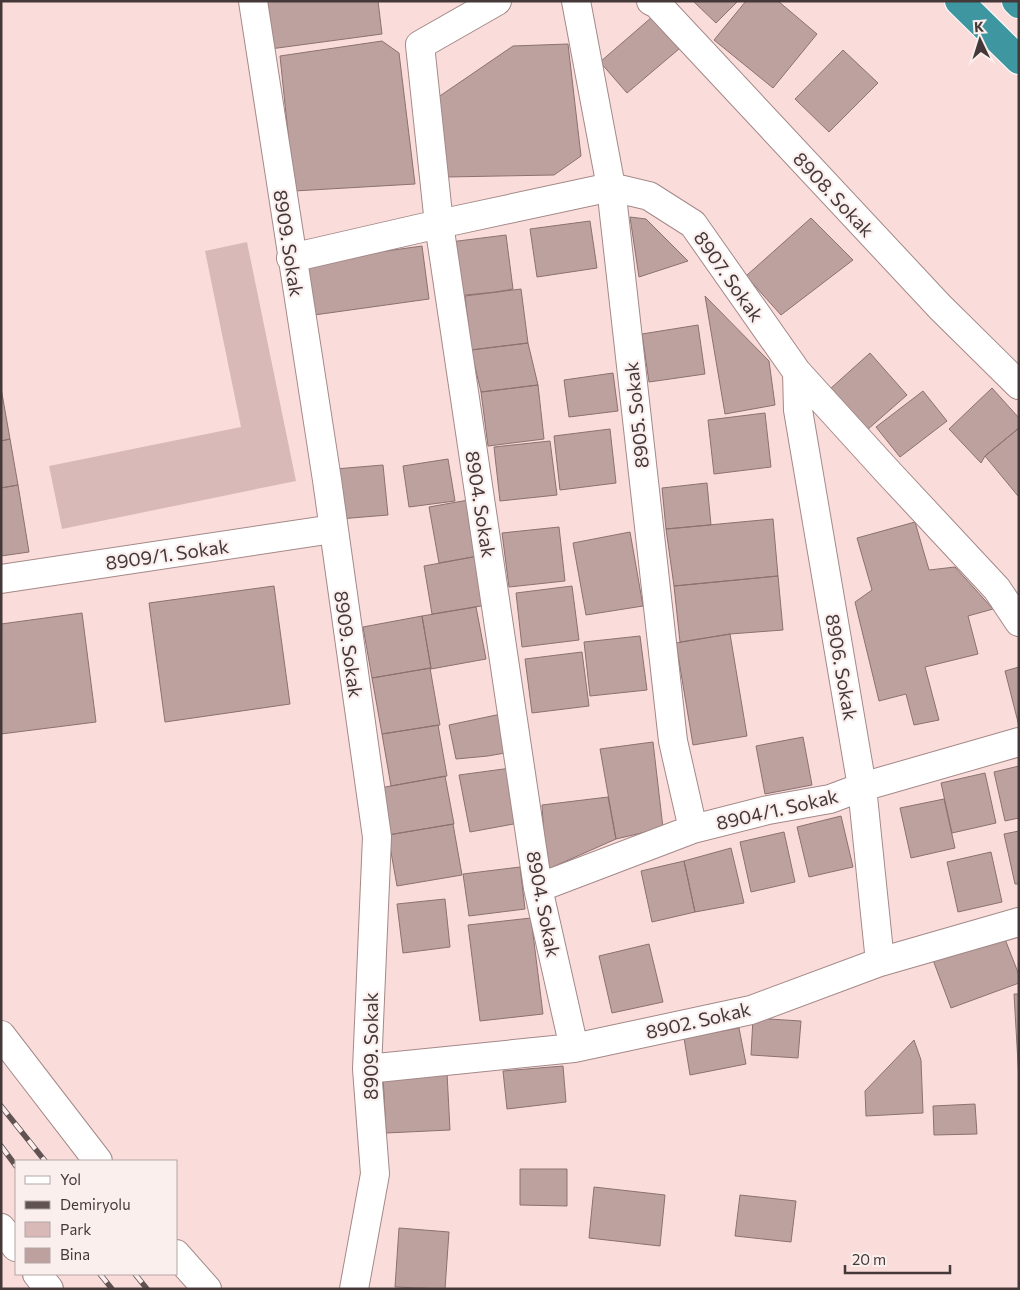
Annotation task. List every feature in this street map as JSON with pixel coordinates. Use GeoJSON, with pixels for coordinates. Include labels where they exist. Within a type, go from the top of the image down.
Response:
{"type":"FeatureCollection","features":[{"type":"Feature","properties":{"kind":"highway"},"geometry":{"type":"LineString","coordinates":[[959,1],[1019,60]]}},
{"type":"Feature","properties":{"kind":"highway"},"geometry":{"type":"LineString","coordinates":[[1016,1],[1019,4]]}},
{"type":"Feature","properties":{"kind":"street","name":"8909. Sokak"},"geometry":{"type":"LineString","coordinates":[[253,1],[333,529],[376,837],[366,1068],[375,1174],[354,1289]]}},
{"type":"Feature","properties":{"kind":"street","name":"8904. Sokak"},"geometry":{"type":"LineString","coordinates":[[497,1],[420,45],[439,224],[538,888],[574,1048]]}},
{"type":"Feature","properties":{"kind":"street","name":"8905. Sokak"},"geometry":{"type":"LineString","coordinates":[[576,1],[611,187],[673,741],[693,829]]}},
{"type":"Feature","properties":{"kind":"street","name":"8908. Sokak"},"geometry":{"type":"LineString","coordinates":[[652,1],[664,11],[940,307],[1019,385]]}},
{"type":"Feature","properties":{"kind":"street","name":"8907. Sokak"},"geometry":{"type":"LineString","coordinates":[[292,258],[611,187],[650,196],[693,224],[798,372],[887,472],[996,589],[1019,622]]}},
{"type":"Feature","properties":{"kind":"street","name":"8906. Sokak"},"geometry":{"type":"LineString","coordinates":[[798,372],[798,410],[862,787],[880,962]]}},
{"type":"Feature","properties":{"kind":"street","name":"8909/1. Sokak"},"geometry":{"type":"LineString","coordinates":[[1,578],[333,529]]}},
{"type":"Feature","properties":{"kind":"street","name":"8904/1. Sokak"},"geometry":{"type":"LineString","coordinates":[[538,888],[693,829],[768,810],[830,799],[862,787],[1019,742]]}},
{"type":"Feature","properties":{"kind":"street","name":"8902. Sokak"},"geometry":{"type":"LineString","coordinates":[[366,1068],[574,1048],[750,1010],[880,962],[1019,922]]}},
{"type":"Feature","properties":{"kind":"street"},"geometry":{"type":"LineString","coordinates":[[1,1035],[97,1160]]}},
{"type":"Feature","properties":{"kind":"street"},"geometry":{"type":"LineString","coordinates":[[1,1228],[15,1246]]}},
{"type":"Feature","properties":{"kind":"street"},"geometry":{"type":"LineString","coordinates":[[178,1256],[207,1289]]}},
{"type":"Feature","properties":{"kind":"street"},"geometry":{"type":"LineString","coordinates":[[39,1275],[49,1289]]}},
{"type":"Feature","properties":{"kind":"green space"},"geometry":{"type":"Polygon","coordinates":[[[247,242],[296,481],[62,529],[49,466],[241,427],[205,251],[247,242]]]}},
{"type":"Feature","properties":{"kind":"building"},"geometry":{"type":"Polygon","coordinates":[[[264,1],[378,1],[382,34],[270,49],[264,1]]]}},
{"type":"Feature","properties":{"kind":"building"},"geometry":{"type":"Polygon","coordinates":[[[693,1],[738,1],[716,23],[693,1]]]}},
{"type":"Feature","properties":{"kind":"building"},"geometry":{"type":"Polygon","coordinates":[[[746,1],[778,1],[817,34],[773,88],[714,40],[746,1]]]}},
{"type":"Feature","properties":{"kind":"building"},"geometry":{"type":"Polygon","coordinates":[[[652,17],[679,49],[627,93],[600,62],[652,17]]]}},
{"type":"Feature","properties":{"kind":"building"},"geometry":{"type":"Polygon","coordinates":[[[382,41],[399,53],[415,184],[294,191],[280,56],[382,41]]]}},
{"type":"Feature","properties":{"kind":"building"},"geometry":{"type":"Polygon","coordinates":[[[568,44],[581,156],[554,175],[447,177],[431,102],[513,46],[568,44]]]}},
{"type":"Feature","properties":{"kind":"building"},"geometry":{"type":"Polygon","coordinates":[[[843,50],[878,83],[829,132],[795,99],[843,50]]]}},
{"type":"Feature","properties":{"kind":"building"},"geometry":{"type":"Polygon","coordinates":[[[630,217],[646,219],[688,261],[639,277],[630,217]]]}},
{"type":"Feature","properties":{"kind":"building"},"geometry":{"type":"Polygon","coordinates":[[[811,218],[853,260],[781,315],[746,276],[811,218]]]}},
{"type":"Feature","properties":{"kind":"building"},"geometry":{"type":"Polygon","coordinates":[[[590,221],[597,268],[537,277],[530,229],[590,221]]]}},
{"type":"Feature","properties":{"kind":"building"},"geometry":{"type":"Polygon","coordinates":[[[506,235],[513,289],[456,296],[450,242],[506,235]]]}},
{"type":"Feature","properties":{"kind":"building"},"geometry":{"type":"Polygon","coordinates":[[[422,246],[429,299],[307,316],[300,263],[422,246]]]}},
{"type":"Feature","properties":{"kind":"building"},"geometry":{"type":"Polygon","coordinates":[[[521,289],[528,343],[471,350],[465,296],[521,289]]]}},
{"type":"Feature","properties":{"kind":"building"},"geometry":{"type":"Polygon","coordinates":[[[705,296],[769,361],[775,405],[725,414],[705,296]]]}},
{"type":"Feature","properties":{"kind":"building"},"geometry":{"type":"Polygon","coordinates":[[[698,325],[705,374],[649,382],[642,334],[698,325]]]}},
{"type":"Feature","properties":{"kind":"building"},"geometry":{"type":"Polygon","coordinates":[[[528,343],[538,385],[481,392],[471,350],[528,343]]]}},
{"type":"Feature","properties":{"kind":"building"},"geometry":{"type":"Polygon","coordinates":[[[870,353],[907,395],[867,430],[830,389],[870,353]]]}},
{"type":"Feature","properties":{"kind":"building"},"geometry":{"type":"Polygon","coordinates":[[[613,373],[618,411],[569,417],[564,380],[613,373]]]}},
{"type":"Feature","properties":{"kind":"building"},"geometry":{"type":"Polygon","coordinates":[[[538,385],[544,439],[488,446],[481,392],[538,385]]]}},
{"type":"Feature","properties":{"kind":"building"},"geometry":{"type":"Polygon","coordinates":[[[1,388],[10,439],[1,441],[1,388]]]}},
{"type":"Feature","properties":{"kind":"building"},"geometry":{"type":"Polygon","coordinates":[[[992,388],[1019,418],[1019,428],[985,456],[981,463],[949,429],[992,388]]]}},
{"type":"Feature","properties":{"kind":"building"},"geometry":{"type":"Polygon","coordinates":[[[923,391],[947,421],[900,457],[876,427],[923,391]]]}},
{"type":"Feature","properties":{"kind":"building"},"geometry":{"type":"Polygon","coordinates":[[[765,413],[771,467],[714,474],[708,420],[765,413]]]}},
{"type":"Feature","properties":{"kind":"building"},"geometry":{"type":"Polygon","coordinates":[[[1019,428],[1019,495],[1018,496],[985,456],[1019,428]]]}},
{"type":"Feature","properties":{"kind":"building"},"geometry":{"type":"Polygon","coordinates":[[[610,429],[616,483],[560,490],[554,436],[610,429]]]}},
{"type":"Feature","properties":{"kind":"building"},"geometry":{"type":"Polygon","coordinates":[[[10,439],[18,485],[1,488],[1,441],[10,439]]]}},
{"type":"Feature","properties":{"kind":"building"},"geometry":{"type":"Polygon","coordinates":[[[550,441],[557,495],[500,501],[494,447],[550,441]]]}},
{"type":"Feature","properties":{"kind":"building"},"geometry":{"type":"Polygon","coordinates":[[[448,459],[455,501],[409,507],[403,466],[448,459]]]}},
{"type":"Feature","properties":{"kind":"building"},"geometry":{"type":"Polygon","coordinates":[[[383,465],[388,515],[339,519],[335,469],[383,465]]]}},
{"type":"Feature","properties":{"kind":"building"},"geometry":{"type":"Polygon","coordinates":[[[707,483],[711,525],[666,529],[662,488],[707,483]]]}},
{"type":"Feature","properties":{"kind":"building"},"geometry":{"type":"Polygon","coordinates":[[[18,485],[29,552],[1,556],[1,488],[18,485]]]}},
{"type":"Feature","properties":{"kind":"building"},"geometry":{"type":"Polygon","coordinates":[[[474,499],[484,555],[439,563],[429,507],[474,499]]]}},
{"type":"Feature","properties":{"kind":"building"},"geometry":{"type":"Polygon","coordinates":[[[773,519],[778,576],[674,586],[666,529],[773,519]]]}},
{"type":"Feature","properties":{"kind":"building"},"geometry":{"type":"Polygon","coordinates":[[[915,522],[929,570],[955,567],[993,609],[968,616],[978,654],[925,667],[939,720],[914,725],[906,694],[879,701],[855,602],[872,590],[857,538],[915,522]]]}},
{"type":"Feature","properties":{"kind":"building"},"geometry":{"type":"Polygon","coordinates":[[[559,527],[565,581],[509,587],[502,533],[559,527]]]}},
{"type":"Feature","properties":{"kind":"building"},"geometry":{"type":"Polygon","coordinates":[[[630,532],[643,606],[586,615],[573,543],[630,532]]]}},
{"type":"Feature","properties":{"kind":"building"},"geometry":{"type":"Polygon","coordinates":[[[484,555],[493,604],[432,614],[424,566],[484,555]]]}},
{"type":"Feature","properties":{"kind":"building"},"geometry":{"type":"Polygon","coordinates":[[[778,576],[783,630],[730,634],[680,642],[674,586],[778,576]]]}},
{"type":"Feature","properties":{"kind":"building"},"geometry":{"type":"Polygon","coordinates":[[[274,586],[290,704],[165,722],[149,603],[274,586]]]}},
{"type":"Feature","properties":{"kind":"building"},"geometry":{"type":"Polygon","coordinates":[[[572,586],[579,640],[522,647],[516,593],[572,586]]]}},
{"type":"Feature","properties":{"kind":"building"},"geometry":{"type":"Polygon","coordinates":[[[476,607],[486,659],[431,669],[422,616],[476,607]]]}},
{"type":"Feature","properties":{"kind":"building"},"geometry":{"type":"Polygon","coordinates":[[[82,613],[96,722],[1,734],[1,624],[82,613]]]}},
{"type":"Feature","properties":{"kind":"building"},"geometry":{"type":"Polygon","coordinates":[[[422,616],[431,668],[372,678],[363,627],[422,616]]]}},
{"type":"Feature","properties":{"kind":"building"},"geometry":{"type":"Polygon","coordinates":[[[730,634],[747,736],[693,745],[676,643],[730,634]]]}},
{"type":"Feature","properties":{"kind":"building"},"geometry":{"type":"Polygon","coordinates":[[[640,636],[647,690],[590,696],[584,642],[640,636]]]}},
{"type":"Feature","properties":{"kind":"building"},"geometry":{"type":"Polygon","coordinates":[[[582,652],[589,706],[532,713],[525,659],[582,652]]]}},
{"type":"Feature","properties":{"kind":"building"},"geometry":{"type":"Polygon","coordinates":[[[1019,667],[1019,726],[1005,671],[1019,667]]]}},
{"type":"Feature","properties":{"kind":"building"},"geometry":{"type":"Polygon","coordinates":[[[430,668],[440,725],[382,734],[372,678],[430,668]]]}},
{"type":"Feature","properties":{"kind":"building"},"geometry":{"type":"Polygon","coordinates":[[[501,714],[505,753],[456,759],[449,725],[501,714]]]}},
{"type":"Feature","properties":{"kind":"building"},"geometry":{"type":"Polygon","coordinates":[[[438,725],[447,776],[391,786],[382,734],[438,725]]]}},
{"type":"Feature","properties":{"kind":"building"},"geometry":{"type":"Polygon","coordinates":[[[803,737],[812,785],[765,794],[756,746],[803,737]]]}},
{"type":"Feature","properties":{"kind":"building"},"geometry":{"type":"Polygon","coordinates":[[[653,742],[663,828],[616,839],[600,749],[653,742]]]}},
{"type":"Feature","properties":{"kind":"building"},"geometry":{"type":"Polygon","coordinates":[[[1019,766],[1019,818],[1005,821],[994,772],[1019,766]]]}},
{"type":"Feature","properties":{"kind":"building"},"geometry":{"type":"Polygon","coordinates":[[[511,768],[519,823],[470,832],[459,775],[511,768]]]}},
{"type":"Feature","properties":{"kind":"building"},"geometry":{"type":"Polygon","coordinates":[[[985,773],[996,823],[952,833],[941,783],[985,773]]]}},
{"type":"Feature","properties":{"kind":"building"},"geometry":{"type":"Polygon","coordinates":[[[445,776],[454,824],[388,835],[380,788],[445,776]]]}},
{"type":"Feature","properties":{"kind":"building"},"geometry":{"type":"Polygon","coordinates":[[[608,797],[616,839],[546,870],[542,805],[608,797]]]}},
{"type":"Feature","properties":{"kind":"building"},"geometry":{"type":"Polygon","coordinates":[[[944,799],[955,848],[911,858],[900,808],[944,799]]]}},
{"type":"Feature","properties":{"kind":"building"},"geometry":{"type":"Polygon","coordinates":[[[841,816],[853,867],[809,877],[797,827],[841,816]]]}},
{"type":"Feature","properties":{"kind":"building"},"geometry":{"type":"Polygon","coordinates":[[[453,824],[462,875],[397,886],[388,835],[453,824]]]}},
{"type":"Feature","properties":{"kind":"building"},"geometry":{"type":"Polygon","coordinates":[[[1019,831],[1019,884],[1015,884],[1004,834],[1019,831]]]}},
{"type":"Feature","properties":{"kind":"building"},"geometry":{"type":"Polygon","coordinates":[[[784,832],[795,882],[751,892],[740,842],[784,832]]]}},
{"type":"Feature","properties":{"kind":"building"},"geometry":{"type":"Polygon","coordinates":[[[731,848],[744,903],[695,912],[684,861],[731,848]]]}},
{"type":"Feature","properties":{"kind":"building"},"geometry":{"type":"Polygon","coordinates":[[[991,852],[1002,902],[958,912],[947,862],[991,852]]]}},
{"type":"Feature","properties":{"kind":"building"},"geometry":{"type":"Polygon","coordinates":[[[684,861],[695,912],[652,922],[641,871],[684,861]]]}},
{"type":"Feature","properties":{"kind":"building"},"geometry":{"type":"Polygon","coordinates":[[[520,867],[525,909],[469,916],[463,874],[520,867]]]}},
{"type":"Feature","properties":{"kind":"building"},"geometry":{"type":"Polygon","coordinates":[[[445,899],[450,947],[403,953],[397,904],[445,899]]]}},
{"type":"Feature","properties":{"kind":"building"},"geometry":{"type":"Polygon","coordinates":[[[531,918],[543,1014],[480,1021],[468,925],[531,918]]]}},
{"type":"Feature","properties":{"kind":"building"},"geometry":{"type":"Polygon","coordinates":[[[1003,934],[1019,975],[1019,983],[951,1008],[933,960],[1003,934]]]}},
{"type":"Feature","properties":{"kind":"building"},"geometry":{"type":"Polygon","coordinates":[[[649,944],[663,1002],[612,1013],[599,956],[649,944]]]}},
{"type":"Feature","properties":{"kind":"building"},"geometry":{"type":"Polygon","coordinates":[[[1014,994],[1019,994],[1019,1080],[1014,994]]]}},
{"type":"Feature","properties":{"kind":"building"},"geometry":{"type":"Polygon","coordinates":[[[753,1018],[801,1021],[798,1058],[751,1055],[753,1018]]]}},
{"type":"Feature","properties":{"kind":"building"},"geometry":{"type":"Polygon","coordinates":[[[739,1028],[746,1064],[690,1075],[684,1038],[739,1028]]]}},
{"type":"Feature","properties":{"kind":"building"},"geometry":{"type":"Polygon","coordinates":[[[914,1040],[921,1060],[923,1113],[866,1116],[865,1091],[914,1040]]]}},
{"type":"Feature","properties":{"kind":"building"},"geometry":{"type":"Polygon","coordinates":[[[563,1066],[566,1102],[507,1109],[503,1071],[563,1066]]]}},
{"type":"Feature","properties":{"kind":"building"},"geometry":{"type":"Polygon","coordinates":[[[447,1073],[450,1130],[386,1133],[383,1077],[447,1073]]]}},
{"type":"Feature","properties":{"kind":"building"},"geometry":{"type":"Polygon","coordinates":[[[975,1104],[977,1134],[934,1135],[933,1106],[975,1104]]]}},
{"type":"Feature","properties":{"kind":"building"},"geometry":{"type":"Polygon","coordinates":[[[520,1169],[567,1169],[567,1206],[520,1205],[520,1169]]]}},
{"type":"Feature","properties":{"kind":"building"},"geometry":{"type":"Polygon","coordinates":[[[594,1187],[665,1195],[660,1246],[589,1238],[594,1187]]]}},
{"type":"Feature","properties":{"kind":"building"},"geometry":{"type":"Polygon","coordinates":[[[740,1195],[796,1201],[791,1242],[735,1236],[740,1195]]]}},
{"type":"Feature","properties":{"kind":"building"},"geometry":{"type":"Polygon","coordinates":[[[399,1228],[449,1232],[445,1289],[395,1287],[399,1228]]]}},
{"type":"Feature","properties":{"kind":"railway"},"geometry":{"type":"LineString","coordinates":[[1,1106],[44,1160]]}},
{"type":"Feature","properties":{"kind":"railway"},"geometry":{"type":"LineString","coordinates":[[1,1146],[15,1165]]}},
{"type":"Feature","properties":{"kind":"railway"},"geometry":{"type":"LineString","coordinates":[[101,1275],[112,1289]]}},
{"type":"Feature","properties":{"kind":"railway"},"geometry":{"type":"LineString","coordinates":[[136,1275],[147,1289]]}}]}
